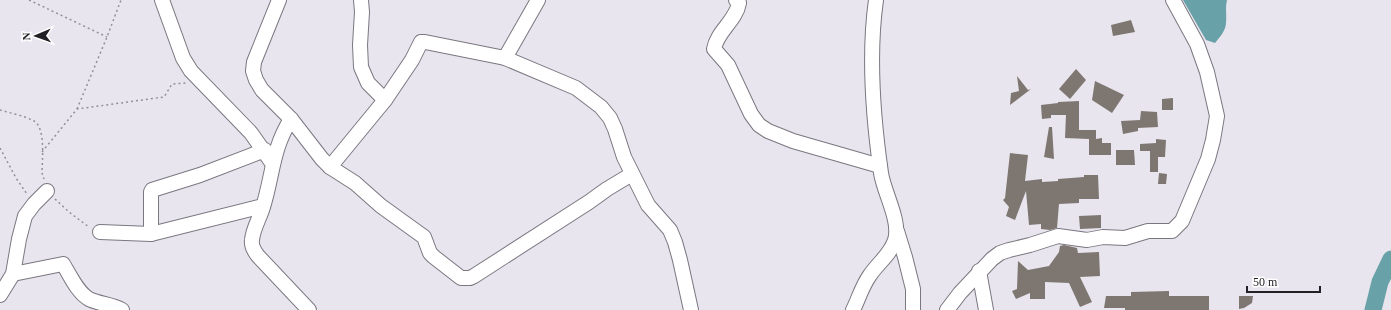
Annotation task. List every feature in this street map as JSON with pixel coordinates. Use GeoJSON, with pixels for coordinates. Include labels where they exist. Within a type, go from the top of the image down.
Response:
{"type":"FeatureCollection","features":[{"type":"Feature","properties":{"kind":"street"},"geometry":{"type":"LineString","coordinates":[[162,0],[183,58],[191,71],[251,132],[265,150],[272,163]]}},
{"type":"Feature","properties":{"kind":"street"},"geometry":{"type":"LineString","coordinates":[[279,0],[254,62],[253,71],[262,90],[291,119],[330,167],[355,183],[381,206],[424,237],[430,253],[461,278],[474,276],[632,174]]}},
{"type":"Feature","properties":{"kind":"street"},"geometry":{"type":"LineString","coordinates":[[361,0],[361,67],[368,83],[385,100]]}},
{"type":"Feature","properties":{"kind":"street"},"geometry":{"type":"LineString","coordinates":[[505,58],[538,0]]}},
{"type":"Feature","properties":{"kind":"street"},"geometry":{"type":"LineString","coordinates":[[736,0],[738,3],[736,12],[716,40],[714,49],[728,65],[751,114],[759,125],[768,131],[793,141],[880,166]]}},
{"type":"Feature","properties":{"kind":"street"},"geometry":{"type":"LineString","coordinates":[[876,0],[872,46],[872,66],[880,166],[884,187],[913,289],[913,310]]}},
{"type":"Feature","properties":{"kind":"street"},"geometry":{"type":"LineString","coordinates":[[947,310],[979,271],[1000,253],[1058,236],[1087,240],[1103,237],[1126,238],[1148,231],[1172,231],[1182,221],[1208,159],[1213,140],[1216,116],[1207,72],[1197,44],[1173,0]]}},
{"type":"Feature","properties":{"kind":"street"},"geometry":{"type":"LineString","coordinates":[[330,167],[385,100],[412,60],[421,42],[505,58],[533,69],[576,88],[601,106],[610,118],[624,156],[648,205],[670,230],[680,260],[690,310]]}},
{"type":"Feature","properties":{"kind":"street"},"geometry":{"type":"LineString","coordinates":[[291,119],[281,138],[272,163],[263,206],[254,230],[252,247],[258,256],[309,310]]}},
{"type":"Feature","properties":{"kind":"street"},"geometry":{"type":"LineString","coordinates":[[152,234],[152,190],[200,175],[265,150]]}},
{"type":"Feature","properties":{"kind":"street"},"geometry":{"type":"LineString","coordinates":[[0,295],[13,274],[19,239],[25,216],[47,191]]}},
{"type":"Feature","properties":{"kind":"street"},"geometry":{"type":"LineString","coordinates":[[100,232],[152,234],[263,206]]}},
{"type":"Feature","properties":{"kind":"street"},"geometry":{"type":"LineString","coordinates":[[853,310],[863,286],[890,252],[895,240],[896,229]]}},
{"type":"Feature","properties":{"kind":"street"},"geometry":{"type":"LineString","coordinates":[[13,274],[63,264],[82,294],[90,299],[115,306],[122,310]]}},
{"type":"Feature","properties":{"kind":"street"},"geometry":{"type":"LineString","coordinates":[[979,271],[986,310]]}},
{"type":"Feature","properties":{"kind":"path"},"geometry":{"type":"LineString","coordinates":[[29,0],[107,37]]}},
{"type":"Feature","properties":{"kind":"path"},"geometry":{"type":"LineString","coordinates":[[42,152],[77,109],[121,0]]}},
{"type":"Feature","properties":{"kind":"path"},"geometry":{"type":"LineString","coordinates":[[77,109],[164,97],[172,84],[201,82]]}},
{"type":"Feature","properties":{"kind":"path"},"geometry":{"type":"LineString","coordinates":[[0,110],[34,121],[39,126],[41,134],[42,173],[47,191],[69,212],[92,230],[100,232]]}},
{"type":"Feature","properties":{"kind":"path"},"geometry":{"type":"LineString","coordinates":[[0,148],[16,178],[34,204]]}},
{"type":"Feature","properties":{"kind":"water"},"geometry":{"type":"Polygon","coordinates":[[[1183,0],[1227,0],[1226,26],[1215,43],[1206,40],[1183,0]]]}},
{"type":"Feature","properties":{"kind":"building"},"geometry":{"type":"Polygon","coordinates":[[[1131,20],[1135,32],[1113,36],[1111,25],[1131,20]]]}},
{"type":"Feature","properties":{"kind":"building"},"geometry":{"type":"Polygon","coordinates":[[[1076,69],[1086,80],[1070,99],[1059,89],[1076,69]]]}},
{"type":"Feature","properties":{"kind":"building"},"geometry":{"type":"Polygon","coordinates":[[[1017,76],[1028,90],[1031,89],[1010,105],[1011,93],[1019,91],[1017,76]]]}},
{"type":"Feature","properties":{"kind":"building"},"geometry":{"type":"Polygon","coordinates":[[[1095,81],[1124,95],[1112,113],[1092,100],[1095,81]]]}},
{"type":"Feature","properties":{"kind":"building"},"geometry":{"type":"Polygon","coordinates":[[[1173,98],[1173,110],[1162,110],[1162,99],[1173,98]]]}},
{"type":"Feature","properties":{"kind":"building"},"geometry":{"type":"Polygon","coordinates":[[[1079,101],[1079,130],[1096,130],[1096,139],[1102,138],[1102,143],[1111,143],[1111,155],[1089,155],[1089,139],[1065,138],[1066,115],[1051,115],[1051,118],[1042,119],[1041,105],[1058,102],[1079,101]]]}},
{"type":"Feature","properties":{"kind":"building"},"geometry":{"type":"Polygon","coordinates":[[[1141,111],[1157,112],[1158,127],[1138,128],[1138,131],[1123,134],[1121,121],[1140,120],[1141,111]]]}},
{"type":"Feature","properties":{"kind":"building"},"geometry":{"type":"Polygon","coordinates":[[[1049,127],[1052,127],[1054,159],[1044,157],[1049,127]]]}},
{"type":"Feature","properties":{"kind":"building"},"geometry":{"type":"Polygon","coordinates":[[[1156,139],[1166,140],[1165,157],[1158,157],[1158,172],[1150,172],[1150,151],[1140,151],[1140,144],[1156,143],[1156,139]]]}},
{"type":"Feature","properties":{"kind":"building"},"geometry":{"type":"Polygon","coordinates":[[[1116,150],[1134,150],[1135,165],[1116,165],[1116,150]]]}},
{"type":"Feature","properties":{"kind":"building"},"geometry":{"type":"Polygon","coordinates":[[[1010,153],[1028,155],[1025,181],[1042,179],[1042,182],[1058,181],[1058,179],[1084,177],[1084,175],[1098,175],[1099,199],[1079,199],[1079,203],[1059,204],[1057,228],[1050,230],[1041,229],[1041,224],[1029,225],[1026,191],[1015,220],[1006,216],[1009,207],[1003,200],[1005,198],[1010,153]]]}},
{"type":"Feature","properties":{"kind":"building"},"geometry":{"type":"Polygon","coordinates":[[[1159,173],[1167,174],[1166,184],[1158,184],[1159,173]]]}},
{"type":"Feature","properties":{"kind":"building"},"geometry":{"type":"Polygon","coordinates":[[[1101,215],[1101,228],[1080,229],[1079,216],[1101,215]]]}},
{"type":"Feature","properties":{"kind":"building"},"geometry":{"type":"Polygon","coordinates":[[[1064,245],[1077,248],[1078,253],[1099,252],[1100,276],[1080,277],[1092,302],[1080,307],[1069,283],[1045,282],[1045,299],[1030,299],[1030,293],[1016,299],[1012,291],[1017,289],[1018,261],[1028,270],[1049,266],[1059,252],[1060,246],[1064,245]]]}},
{"type":"Feature","properties":{"kind":"building"},"geometry":{"type":"Polygon","coordinates":[[[1169,291],[1169,296],[1209,296],[1209,310],[1125,310],[1125,308],[1104,308],[1106,296],[1131,296],[1131,292],[1169,291]]]}},
{"type":"Feature","properties":{"kind":"building"},"geometry":{"type":"Polygon","coordinates":[[[1239,296],[1253,296],[1252,303],[1239,309],[1239,296]]]}},
{"type":"Feature","properties":{"kind":"waterway"},"geometry":{"type":"LineString","coordinates":[[1373,310],[1380,282],[1391,259]]}}]}
